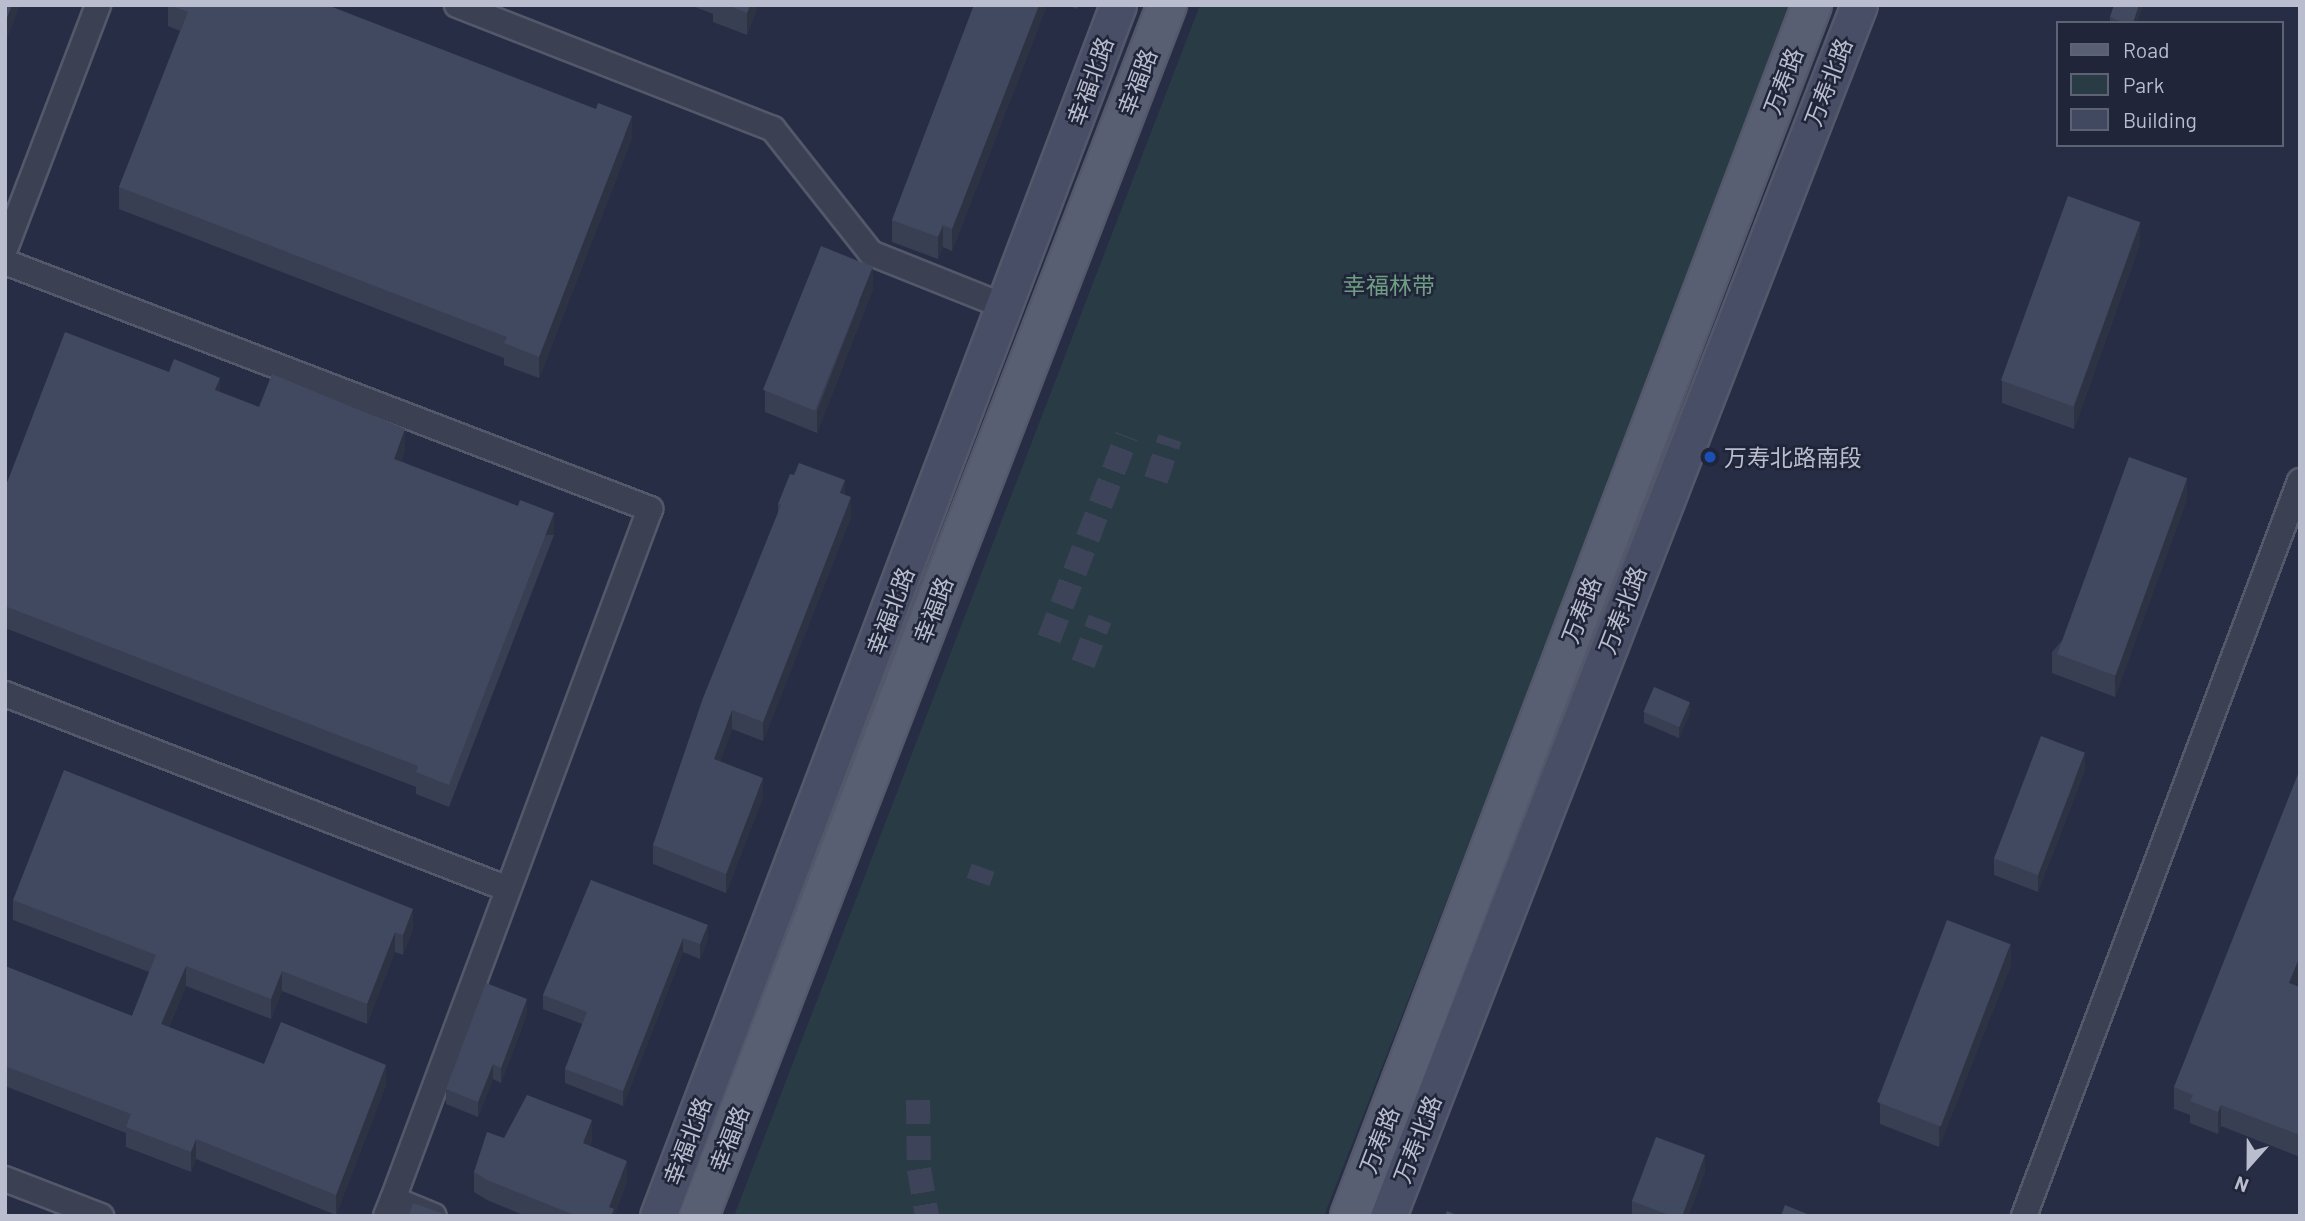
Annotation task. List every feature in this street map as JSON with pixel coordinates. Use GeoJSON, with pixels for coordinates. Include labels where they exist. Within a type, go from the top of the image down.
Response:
{"type":"FeatureCollection","features":[{"type":"Feature","properties":{"kind":"main road","name":"幸福北路"},"geometry":{"type":"LineString","coordinates":[[658,1216],[1006,307],[1118,5]]}},
{"type":"Feature","properties":{"kind":"main road","name":"幸福路"},"geometry":{"type":"LineString","coordinates":[[699,1216],[1167,5]]}},
{"type":"Feature","properties":{"kind":"main road","name":"万寿路"},"geometry":{"type":"LineString","coordinates":[[1350,1216],[1812,5]]}},
{"type":"Feature","properties":{"kind":"main road","name":"万寿北路"},"geometry":{"type":"LineString","coordinates":[[1388,1216],[1859,5]]}},
{"type":"Feature","properties":{"kind":"street"},"geometry":{"type":"LineString","coordinates":[[5,249],[99,5]]}},
{"type":"Feature","properties":{"kind":"street"},"geometry":{"type":"LineString","coordinates":[[457,5],[773,129],[871,253],[1006,307]]}},
{"type":"Feature","properties":{"kind":"street"},"geometry":{"type":"LineString","coordinates":[[5,262],[650,509],[389,1208],[434,1216]]}},
{"type":"Feature","properties":{"kind":"street"},"geometry":{"type":"LineString","coordinates":[[2024,1216],[2300,481]]}},
{"type":"Feature","properties":{"kind":"street"},"geometry":{"type":"LineString","coordinates":[[5,694],[508,889]]}},
{"type":"Feature","properties":{"kind":"street"},"geometry":{"type":"LineString","coordinates":[[5,1179],[101,1216]]}},
{"type":"Feature","properties":{"kind":"green space","name":"幸福林带"},"geometry":{"type":"Polygon","coordinates":[[[1200,5],[1795,5],[1324,1216],[734,1216],[1200,5]]]}},
{"type":"Feature","properties":{"kind":"building"},"geometry":{"type":"Polygon","coordinates":[[[5,5],[12,5],[5,23],[5,5]]]}},
{"type":"Feature","properties":{"kind":"building"},"geometry":{"type":"Polygon","coordinates":[[[170,5],[327,5],[596,109],[598,103],[632,116],[539,357],[504,343],[507,337],[119,187],[188,12],[170,5]]]}},
{"type":"Feature","properties":{"kind":"building"},"geometry":{"type":"Polygon","coordinates":[[[727,5],[750,5],[747,13],[727,5]]]}},
{"type":"Feature","properties":{"kind":"building"},"geometry":{"type":"Polygon","coordinates":[[[974,5],[1039,5],[952,229],[943,225],[938,237],[892,220],[974,5]]]}},
{"type":"Feature","properties":{"kind":"building"},"geometry":{"type":"Polygon","coordinates":[[[2114,5],[2139,5],[2134,21],[2120,21],[2110,17],[2114,5]]]}},
{"type":"Feature","properties":{"kind":"building"},"geometry":{"type":"Polygon","coordinates":[[[2068,196],[2140,222],[2073,407],[2001,380],[2068,196]]]}},
{"type":"Feature","properties":{"kind":"building"},"geometry":{"type":"Polygon","coordinates":[[[821,246],[873,267],[815,411],[763,390],[821,246]]]}},
{"type":"Feature","properties":{"kind":"building"},"geometry":{"type":"Polygon","coordinates":[[[65,332],[169,372],[174,359],[220,378],[215,390],[259,407],[272,374],[405,429],[394,459],[518,506],[520,500],[554,513],[449,785],[416,772],[418,766],[5,606],[5,488],[65,332]]]}},
{"type":"Feature","properties":{"kind":"building"},"geometry":{"type":"Polygon","coordinates":[[[2129,457],[2187,478],[2115,676],[2057,654],[2129,457]]]}},
{"type":"Feature","properties":{"kind":"building"},"geometry":{"type":"Polygon","coordinates":[[[799,463],[845,480],[840,493],[851,497],[763,722],[732,710],[714,759],[763,778],[726,874],[653,845],[703,698],[781,505],[778,504],[790,474],[794,475],[799,463]]]}},
{"type":"Feature","properties":{"kind":"building"},"geometry":{"type":"Polygon","coordinates":[[[1654,687],[1690,702],[1679,727],[1643,712],[1654,687]]]}},
{"type":"Feature","properties":{"kind":"building"},"geometry":{"type":"Polygon","coordinates":[[[2041,736],[2085,753],[2038,875],[1994,858],[2041,736]]]}},
{"type":"Feature","properties":{"kind":"building"},"geometry":{"type":"Polygon","coordinates":[[[2300,769],[2300,956],[2289,983],[2300,987],[2300,1135],[2221,1105],[2218,1112],[2190,1101],[2193,1095],[2174,1087],[2300,769]]]}},
{"type":"Feature","properties":{"kind":"building"},"geometry":{"type":"Polygon","coordinates":[[[64,770],[413,909],[403,935],[395,932],[367,1004],[282,971],[271,999],[186,966],[161,1024],[264,1064],[281,1022],[386,1065],[336,1195],[196,1139],[191,1152],[126,1127],[131,1114],[5,1066],[5,966],[132,1016],[156,955],[13,900],[64,770]]]}},
{"type":"Feature","properties":{"kind":"building"},"geometry":{"type":"Polygon","coordinates":[[[591,880],[708,925],[700,944],[683,938],[623,1091],[565,1069],[587,1012],[543,995],[591,880]]]}},
{"type":"Feature","properties":{"kind":"building"},"geometry":{"type":"Polygon","coordinates":[[[1947,920],[2010,944],[1941,1126],[1877,1102],[1947,920]]]}},
{"type":"Feature","properties":{"kind":"building"},"geometry":{"type":"Polygon","coordinates":[[[486,983],[527,999],[501,1068],[493,1064],[478,1102],[446,1089],[486,983]]]}},
{"type":"Feature","properties":{"kind":"building"},"geometry":{"type":"Polygon","coordinates":[[[527,1095],[592,1120],[583,1143],[627,1161],[609,1207],[614,1209],[611,1216],[577,1216],[487,1180],[474,1172],[487,1132],[504,1138],[527,1095]]]}},
{"type":"Feature","properties":{"kind":"building"},"geometry":{"type":"Polygon","coordinates":[[[1656,1137],[1705,1155],[1682,1216],[1672,1216],[1632,1201],[1656,1137]]]}},
{"type":"Feature","properties":{"kind":"building"},"geometry":{"type":"Polygon","coordinates":[[[413,1203],[449,1216],[409,1216],[413,1203]]]}},
{"type":"Feature","properties":{"kind":"building"},"geometry":{"type":"Polygon","coordinates":[[[1785,1205],[1812,1216],[1781,1216],[1785,1205]]]}},
{"type":"Feature","properties":{"kind":"building"},"geometry":{"type":"Polygon","coordinates":[[[1447,1211],[1459,1216],[1445,1216],[1447,1211]]]}},
{"type":"Feature","properties":{"kind":"tunnel"},"geometry":{"type":"LineString","coordinates":[[1049,639],[1127,436]]}},
{"type":"Feature","properties":{"kind":"tunnel"},"geometry":{"type":"LineString","coordinates":[[1156,480],[1170,438]]}},
{"type":"Feature","properties":{"kind":"tunnel"},"geometry":{"type":"LineString","coordinates":[[1083,664],[1100,619]]}},
{"type":"Feature","properties":{"kind":"tunnel"},"geometry":{"type":"LineString","coordinates":[[978,882],[983,868]]}},
{"type":"Feature","properties":{"kind":"tunnel"},"geometry":{"type":"LineString","coordinates":[[918,1100],[919,1169],[927,1216]]}},
{"type":"Feature","properties":{"kind":"place","name":"万寿北路南段"},"geometry":{"type":"Point","coordinates":[1710,457]}}]}
